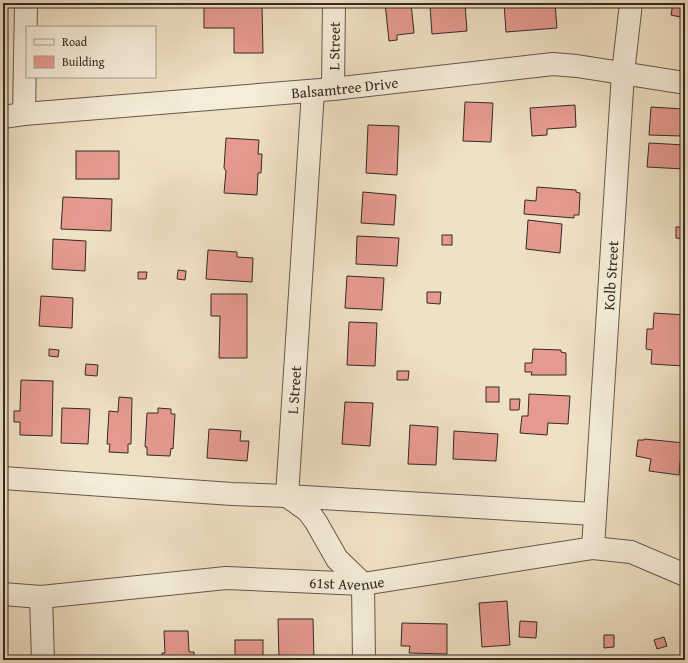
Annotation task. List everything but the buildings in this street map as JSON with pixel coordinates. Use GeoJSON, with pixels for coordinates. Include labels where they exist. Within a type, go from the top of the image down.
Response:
{"type":"FeatureCollection","features":[{"type":"Feature","properties":{"kind":"street"},"geometry":{"type":"LineString","coordinates":[[3,124],[10,116],[26,3]]}},
{"type":"Feature","properties":{"kind":"street","name":"L Street"},"geometry":{"type":"LineString","coordinates":[[287,496],[323,90],[334,3]]}},
{"type":"Feature","properties":{"kind":"street","name":"Kolb Street"},"geometry":{"type":"LineString","coordinates":[[593,548],[623,73],[631,3]]}},
{"type":"Feature","properties":{"kind":"street","name":"Balsamtree Drive"},"geometry":{"type":"LineString","coordinates":[[10,116],[323,90],[553,64],[577,66],[685,83]]}},
{"type":"Feature","properties":{"kind":"street"},"geometry":{"type":"LineString","coordinates":[[3,478],[232,494],[594,514]]}},
{"type":"Feature","properties":{"kind":"street"},"geometry":{"type":"LineString","coordinates":[[287,496],[308,511],[337,559],[363,584],[364,660]]}},
{"type":"Feature","properties":{"kind":"street","name":"61st Avenue"},"geometry":{"type":"LineString","coordinates":[[3,594],[41,597],[226,578],[363,584],[593,548],[631,552],[685,575]]}},
{"type":"Feature","properties":{"kind":"street"},"geometry":{"type":"LineString","coordinates":[[41,597],[42,660]]}}]}
